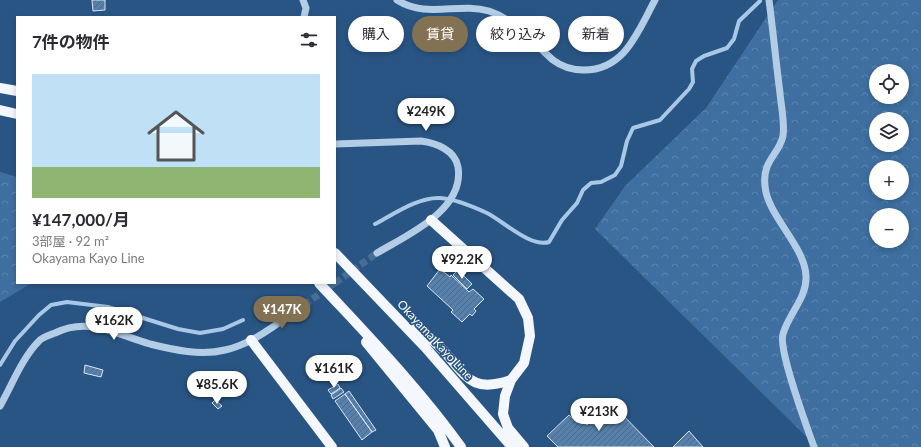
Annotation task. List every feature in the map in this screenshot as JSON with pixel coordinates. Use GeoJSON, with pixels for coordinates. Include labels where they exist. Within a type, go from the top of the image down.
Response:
{"type":"FeatureCollection","features":[{"type":"Feature","properties":{"kind":"main road"},"geometry":{"type":"LineString","coordinates":[[0,88],[16,91]]}},
{"type":"Feature","properties":{"kind":"main road"},"geometry":{"type":"LineString","coordinates":[[0,110],[16,114]]}},
{"type":"Feature","properties":{"kind":"main road"},"geometry":{"type":"LineString","coordinates":[[431,220],[519,299],[528,318],[530,336],[524,363],[511,380],[505,396],[503,414],[508,428],[524,447]]}},
{"type":"Feature","properties":{"kind":"main road","name":"Okayama Kayo Line"},"geometry":{"type":"LineString","coordinates":[[336,255],[395,314],[465,391],[512,447]]}},
{"type":"Feature","properties":{"kind":"main road"},"geometry":{"type":"LineString","coordinates":[[320,284],[402,372],[461,447]]}},
{"type":"Feature","properties":{"kind":"main road"},"geometry":{"type":"LineString","coordinates":[[395,314],[438,344],[462,373],[474,382],[494,386],[511,380]]}},
{"type":"Feature","properties":{"kind":"main road"},"geometry":{"type":"LineString","coordinates":[[349,315],[369,346],[438,430],[445,447]]}},
{"type":"Feature","properties":{"kind":"main road"},"geometry":{"type":"LineString","coordinates":[[251,340],[332,447]]}},
{"type":"Feature","properties":{"kind":"street"},"geometry":{"type":"LineString","coordinates":[[303,0],[306,8],[304,16]]}},
{"type":"Feature","properties":{"kind":"street"},"geometry":{"type":"LineString","coordinates":[[397,0],[408,6],[429,10],[474,9],[498,14],[511,21],[554,60],[564,67],[577,70],[591,70],[605,66],[620,58],[630,47],[655,0]]}},
{"type":"Feature","properties":{"kind":"street"},"geometry":{"type":"LineString","coordinates":[[769,0],[783,136],[779,146],[770,158],[765,174],[765,186],[768,198],[800,255],[806,274],[803,296],[782,336],[783,350],[814,447]]}},
{"type":"Feature","properties":{"kind":"street"},"geometry":{"type":"LineString","coordinates":[[336,144],[421,141],[440,146],[455,157],[458,164],[459,180],[454,194],[448,204],[431,220],[377,253]]}},
{"type":"Feature","properties":{"kind":"street"},"geometry":{"type":"LineString","coordinates":[[0,406],[28,356],[39,340],[61,329],[79,325],[104,327],[149,343],[179,351],[206,352],[226,350],[251,340],[304,305]]}},
{"type":"Feature","properties":{"kind":"green space"},"geometry":{"type":"Polygon","coordinates":[[[778,0],[921,0],[921,447],[817,447],[595,229],[625,186],[706,108],[778,0]]]}},
{"type":"Feature","properties":{"kind":"green space"},"geometry":{"type":"Polygon","coordinates":[[[0,172],[16,177],[16,284],[30,284],[0,302],[0,172]]]}},
{"type":"Feature","properties":{"kind":"building"},"geometry":{"type":"Polygon","coordinates":[[[92,0],[105,0],[105,10],[93,11],[92,0]]]}},
{"type":"Feature","properties":{"kind":"building"},"geometry":{"type":"Polygon","coordinates":[[[440,269],[450,277],[451,275],[469,292],[473,289],[484,299],[474,309],[476,311],[472,316],[470,314],[462,322],[451,312],[453,310],[427,286],[440,269]]]}},
{"type":"Feature","properties":{"kind":"building"},"geometry":{"type":"Polygon","coordinates":[[[458,270],[472,284],[467,289],[453,275],[458,270]]]}},
{"type":"Feature","properties":{"kind":"building"},"geometry":{"type":"Polygon","coordinates":[[[85,365],[103,370],[101,377],[84,373],[85,365]]]}},
{"type":"Feature","properties":{"kind":"building"},"geometry":{"type":"Polygon","coordinates":[[[338,384],[340,388],[331,394],[328,390],[338,384]]]}},
{"type":"Feature","properties":{"kind":"building"},"geometry":{"type":"Polygon","coordinates":[[[341,388],[344,392],[333,399],[331,395],[341,388]]]}},
{"type":"Feature","properties":{"kind":"building"},"geometry":{"type":"Polygon","coordinates":[[[349,391],[376,430],[372,432],[345,394],[349,391]]]}},
{"type":"Feature","properties":{"kind":"building"},"geometry":{"type":"Polygon","coordinates":[[[345,394],[372,432],[362,440],[335,401],[345,394]]]}},
{"type":"Feature","properties":{"kind":"building"},"geometry":{"type":"Polygon","coordinates":[[[215,400],[222,406],[218,409],[212,403],[215,400]]]}},
{"type":"Feature","properties":{"kind":"building"},"geometry":{"type":"Polygon","coordinates":[[[610,402],[654,447],[558,447],[547,436],[569,415],[577,422],[581,418],[587,425],[610,402]]]}},
{"type":"Feature","properties":{"kind":"building"},"geometry":{"type":"Polygon","coordinates":[[[689,431],[703,447],[673,447],[689,431]]]}},
{"type":"Feature","properties":{"kind":"waterway"},"geometry":{"type":"LineString","coordinates":[[375,224],[415,203],[432,198],[440,198],[458,202],[487,213],[526,238],[542,243],[549,242],[562,220],[577,203],[583,190],[591,183],[601,182],[615,175],[621,166],[627,141],[633,128],[660,120],[689,89],[693,82],[692,69],[696,61],[704,56],[727,48],[734,39],[739,21],[760,1]]}},
{"type":"Feature","properties":{"kind":"waterway"},"geometry":{"type":"LineString","coordinates":[[0,365],[15,341],[39,315],[51,305],[67,302],[108,307],[178,329],[200,333],[223,329],[243,320]]}},
{"type":"Feature","properties":{"kind":"tunnel"},"geometry":{"type":"LineString","coordinates":[[336,282],[377,253]]}},
{"type":"Feature","properties":{"kind":"tunnel"},"geometry":{"type":"LineString","coordinates":[[304,305],[334,284]]}}]}
